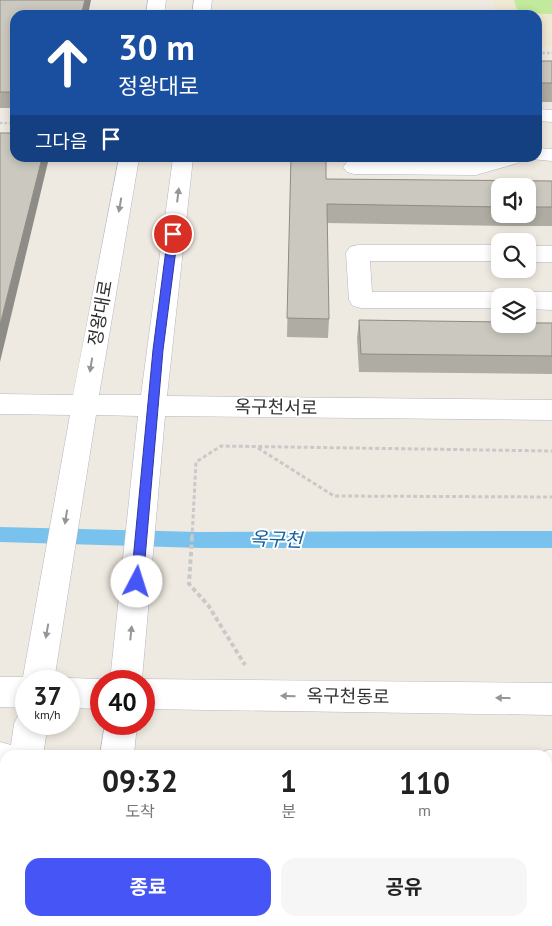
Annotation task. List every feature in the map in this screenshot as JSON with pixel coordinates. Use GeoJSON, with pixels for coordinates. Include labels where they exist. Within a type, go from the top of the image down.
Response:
{"type":"FeatureCollection","features":[{"type":"Feature","properties":{"kind":"street","name":"정왕대로"},"geometry":{"type":"LineString","coordinates":[[40,670],[84,405],[128,162]]}},
{"type":"Feature","properties":{"kind":"street"},"geometry":{"type":"LineString","coordinates":[[127,670],[158,350],[182,162]]}},
{"type":"Feature","properties":{"kind":"street"},"geometry":{"type":"LineString","coordinates":[[354,167],[476,168],[498,162]]}},
{"type":"Feature","properties":{"kind":"street"},"geometry":{"type":"LineString","coordinates":[[491,253],[358,253],[361,300],[491,300]]}},
{"type":"Feature","properties":{"kind":"street"},"geometry":{"type":"LineString","coordinates":[[536,254],[552,254]]}},
{"type":"Feature","properties":{"kind":"street"},"geometry":{"type":"LineString","coordinates":[[536,300],[552,301]]}},
{"type":"Feature","properties":{"kind":"street","name":"옥구천서로"},"geometry":{"type":"LineString","coordinates":[[0,404],[552,410]]}},
{"type":"Feature","properties":{"kind":"street"},"geometry":{"type":"LineString","coordinates":[[0,692],[15,692]]}},
{"type":"Feature","properties":{"kind":"street","name":"옥구천동로"},"geometry":{"type":"LineString","coordinates":[[155,694],[552,699]]}},
{"type":"Feature","properties":{"kind":"street"},"geometry":{"type":"LineString","coordinates":[[27,750],[29,735]]}},
{"type":"Feature","properties":{"kind":"street"},"geometry":{"type":"LineString","coordinates":[[118,750],[120,735]]}},
{"type":"Feature","properties":{"kind":"path"},"geometry":{"type":"LineString","coordinates":[[264,696],[208,605],[189,584],[196,462],[221,446],[552,451]]}},
{"type":"Feature","properties":{"kind":"path"},"geometry":{"type":"LineString","coordinates":[[258,448],[334,496],[552,497]]}},
{"type":"Feature","properties":{"kind":"shaded area"},"geometry":{"type":"Polygon","coordinates":[[[493,0],[552,0],[552,47],[542,47],[542,10],[495,10],[493,0]]]}},
{"type":"Feature","properties":{"kind":"green space"},"geometry":{"type":"Polygon","coordinates":[[[514,0],[552,0],[552,14],[542,14],[542,10],[517,10],[514,0]]]}},
{"type":"Feature","properties":{"kind":"water","name":"옥구천"},"geometry":{"type":"Polygon","coordinates":[[[0,527],[199,532],[552,531],[552,548],[201,548],[0,542],[0,527]]]}},
{"type":"Feature","properties":{"kind":"building"},"geometry":{"type":"Polygon","coordinates":[[[0,0],[85,0],[82,10],[10,10],[10,92],[0,92],[0,0]]]}},
{"type":"Feature","properties":{"kind":"building"},"geometry":{"type":"Polygon","coordinates":[[[542,61],[552,61],[552,83],[542,83],[542,61]]]}},
{"type":"Feature","properties":{"kind":"building"},"geometry":{"type":"Polygon","coordinates":[[[0,133],[10,133],[10,162],[41,162],[0,325],[0,133]]]}},
{"type":"Feature","properties":{"kind":"building"},"geometry":{"type":"Polygon","coordinates":[[[291,162],[326,162],[326,179],[491,180],[491,207],[327,204],[329,319],[287,318],[291,162]]]}},
{"type":"Feature","properties":{"kind":"building"},"geometry":{"type":"Polygon","coordinates":[[[536,181],[552,181],[552,207],[536,207],[536,181]]]}},
{"type":"Feature","properties":{"kind":"building"},"geometry":{"type":"Polygon","coordinates":[[[359,320],[491,322],[491,333],[536,333],[536,323],[552,323],[552,356],[361,354],[359,320]]]}},
{"type":"Feature","properties":{"kind":"route"},"geometry":{"type":"LineString","coordinates":[[137,582],[158,350],[173,234]]}}]}
